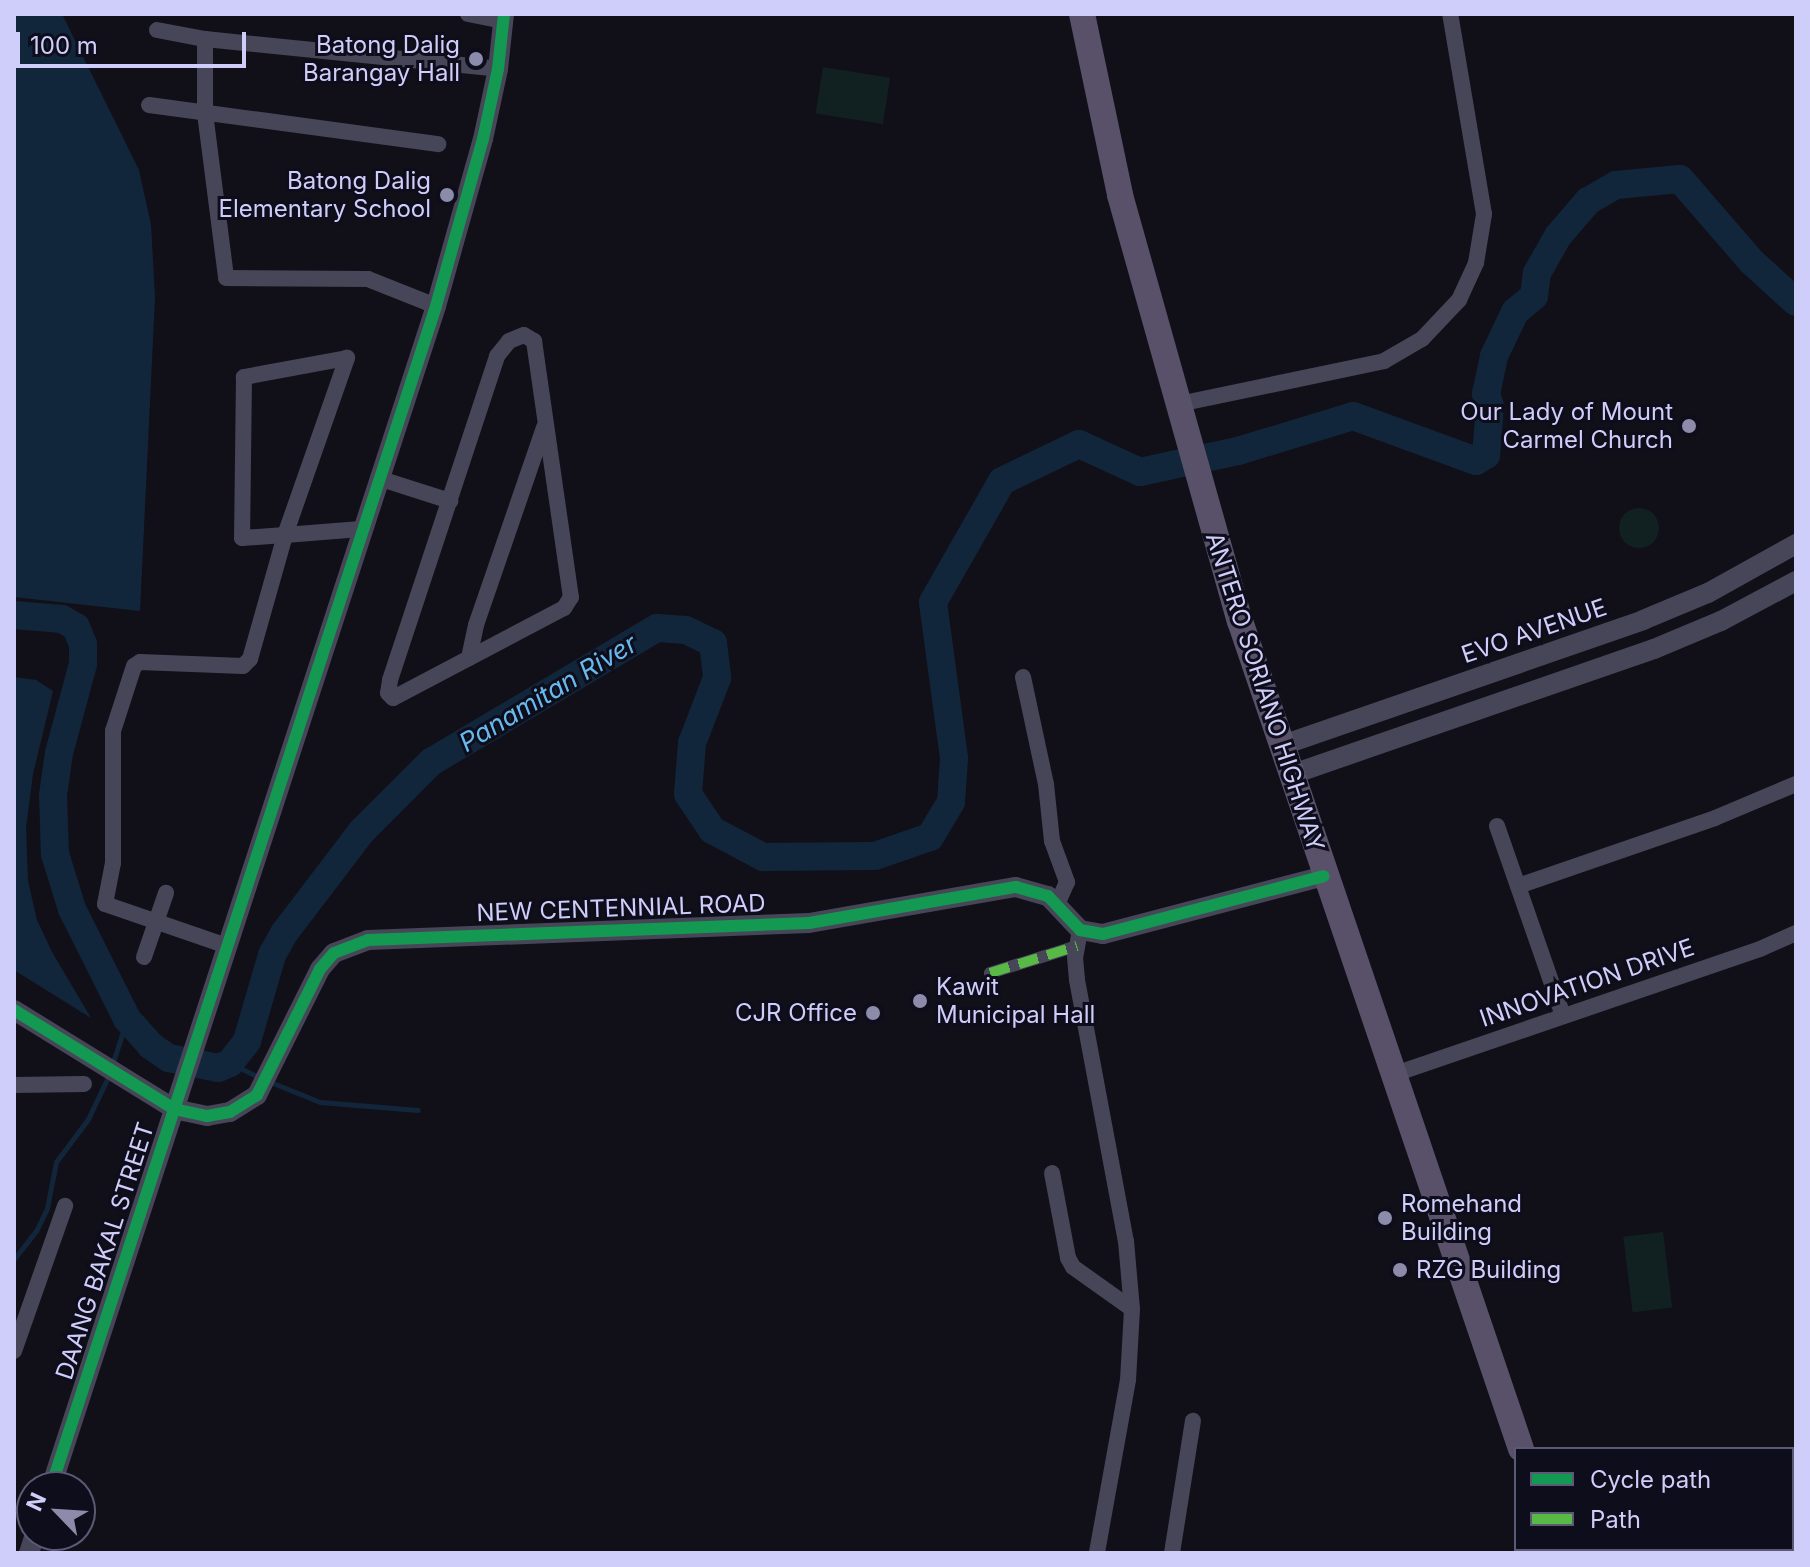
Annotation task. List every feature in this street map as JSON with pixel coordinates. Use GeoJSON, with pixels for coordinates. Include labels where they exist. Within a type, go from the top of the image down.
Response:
{"type":"FeatureCollection","features":[{"type":"Feature","properties":{"kind":"main road","name":"ANTERO SORIANO HIGHWAY"},"geometry":{"type":"LineString","coordinates":[[1082,14],[1120,195],[1201,485],[1280,746],[1520,1447]]}},
{"type":"Feature","properties":{"kind":"street"},"geometry":{"type":"LineString","coordinates":[[468,14],[504,17]]}},
{"type":"Feature","properties":{"kind":"street"},"geometry":{"type":"LineString","coordinates":[[1179,404],[1384,361],[1422,339],[1459,300],[1476,263],[1484,214],[1450,14]]}},
{"type":"Feature","properties":{"kind":"street","name":"DAANG BAKAL STREET"},"geometry":{"type":"LineString","coordinates":[[56,1471],[436,306],[470,188],[498,69],[504,17]]}},
{"type":"Feature","properties":{"kind":"street"},"geometry":{"type":"LineString","coordinates":[[157,30],[205,39],[498,69]]}},
{"type":"Feature","properties":{"kind":"street"},"geometry":{"type":"LineString","coordinates":[[205,39],[205,113],[226,278],[368,279],[436,306]]}},
{"type":"Feature","properties":{"kind":"street"},"geometry":{"type":"LineString","coordinates":[[149,105],[438,144]]}},
{"type":"Feature","properties":{"kind":"street"},"geometry":{"type":"LineString","coordinates":[[524,335],[534,341],[545,423],[572,583],[571,597],[564,608],[402,696],[393,698],[388,693],[497,356],[509,341],[524,335]]}},
{"type":"Feature","properties":{"kind":"street"},"geometry":{"type":"LineString","coordinates":[[227,946],[105,904],[113,863],[113,731],[134,666],[140,662],[243,666],[250,659],[285,535],[347,358],[344,356],[244,377],[242,538],[285,535],[361,529]]}},
{"type":"Feature","properties":{"kind":"street"},"geometry":{"type":"LineString","coordinates":[[469,658],[476,625],[545,423]]}},
{"type":"Feature","properties":{"kind":"street"},"geometry":{"type":"LineString","coordinates":[[378,478],[450,501]]}},
{"type":"Feature","properties":{"kind":"street","name":"EVO AVENUE"},"geometry":{"type":"LineString","coordinates":[[1280,746],[1591,639],[1708,593],[1796,544]]}},
{"type":"Feature","properties":{"kind":"street"},"geometry":{"type":"LineString","coordinates":[[1290,775],[1601,668],[1721,621],[1796,581]]}},
{"type":"Feature","properties":{"kind":"street"},"geometry":{"type":"LineString","coordinates":[[1708,593],[1721,621]]}},
{"type":"Feature","properties":{"kind":"street"},"geometry":{"type":"LineString","coordinates":[[1023,677],[1043,770],[1052,841],[1067,882],[1057,904]]}},
{"type":"Feature","properties":{"kind":"street"},"geometry":{"type":"LineString","coordinates":[[1518,886],[1715,818],[1796,784]]}},
{"type":"Feature","properties":{"kind":"street"},"geometry":{"type":"LineString","coordinates":[[1497,826],[1563,1016]]}},
{"type":"Feature","properties":{"kind":"street"},"geometry":{"type":"LineString","coordinates":[[990,973],[1078,938],[1114,932],[1324,876]]}},
{"type":"Feature","properties":{"kind":"street","name":"NEW CENTENNIAL ROAD"},"geometry":{"type":"LineString","coordinates":[[14,1010],[174,1109],[196,1116],[219,1115],[240,1108],[266,1080],[320,969],[334,953],[368,940],[809,923],[1016,887],[1039,891],[1057,904],[1078,938]]}},
{"type":"Feature","properties":{"kind":"street"},"geometry":{"type":"LineString","coordinates":[[144,957],[166,893]]}},
{"type":"Feature","properties":{"kind":"street","name":"INNOVATION DRIVE"},"geometry":{"type":"LineString","coordinates":[[1392,1075],[1760,949],[1796,933]]}},
{"type":"Feature","properties":{"kind":"street"},"geometry":{"type":"LineString","coordinates":[[1078,938],[1077,980],[1126,1241],[1132,1309],[1128,1380],[1097,1553]]}},
{"type":"Feature","properties":{"kind":"street"},"geometry":{"type":"LineString","coordinates":[[14,1085],[84,1084]]}},
{"type":"Feature","properties":{"kind":"street"},"geometry":{"type":"LineString","coordinates":[[1052,1173],[1068,1258],[1073,1267],[1132,1309]]}},
{"type":"Feature","properties":{"kind":"street"},"geometry":{"type":"LineString","coordinates":[[14,1351],[65,1206]]}},
{"type":"Feature","properties":{"kind":"street"},"geometry":{"type":"LineString","coordinates":[[1172,1553],[1193,1421]]}},
{"type":"Feature","properties":{"kind":"shaded area"},"geometry":{"type":"Polygon","coordinates":[[[823,67],[890,78],[883,124],[816,113],[823,67]]]}},
{"type":"Feature","properties":{"kind":"shaded area"},"geometry":{"type":"Polygon","coordinates":[[[1639,508],[1653,514],[1659,528],[1653,542],[1639,548],[1625,542],[1619,528],[1625,514],[1639,508]]]}},
{"type":"Feature","properties":{"kind":"shaded area"},"geometry":{"type":"Polygon","coordinates":[[[1663,1232],[1672,1307],[1633,1312],[1623,1237],[1663,1232]]]}},
{"type":"Feature","properties":{"kind":"water"},"geometry":{"type":"Polygon","coordinates":[[[14,14],[62,14],[139,170],[151,225],[155,297],[140,611],[14,597],[14,14]]]}},
{"type":"Feature","properties":{"kind":"water"},"geometry":{"type":"Polygon","coordinates":[[[14,677],[36,680],[53,691],[33,774],[26,828],[28,881],[37,920],[91,1018],[14,970],[14,677]]]}},
{"type":"Feature","properties":{"kind":"waterway","name":"Panamitan River"},"geometry":{"type":"LineString","coordinates":[[14,615],[62,619],[76,627],[83,644],[83,664],[59,753],[53,795],[55,854],[72,909],[127,1019],[151,1046],[169,1058],[218,1068],[230,1063],[247,1041],[272,955],[285,932],[362,831],[431,762],[657,628],[686,630],[713,643],[717,678],[692,743],[688,794],[712,830],[763,857],[875,856],[930,837],[951,802],[954,758],[933,602],[1002,481],[1079,444],[1140,472],[1238,451],[1353,416],[1476,461],[1486,455],[1490,406],[1486,394],[1494,356],[1515,312],[1534,296],[1537,273],[1558,236],[1588,201],[1616,185],[1680,179],[1752,262],[1796,302]]}},
{"type":"Feature","properties":{"kind":"waterway"},"geometry":{"type":"LineString","coordinates":[[112,1065],[127,1019]]}},
{"type":"Feature","properties":{"kind":"waterway"},"geometry":{"type":"LineString","coordinates":[[230,1063],[259,1077]]}},
{"type":"Feature","properties":{"kind":"waterway"},"geometry":{"type":"LineString","coordinates":[[14,1259],[36,1231],[47,1208],[56,1162],[88,1119],[109,1075]]}},
{"type":"Feature","properties":{"kind":"waterway"},"geometry":{"type":"LineString","coordinates":[[268,1081],[320,1102],[418,1110]]}},
{"type":"Feature","properties":{"kind":"marked path"},"geometry":{"type":"LineString","coordinates":[[990,973],[1077,946]]}},
{"type":"Feature","properties":{"kind":"cycle path"},"geometry":{"type":"LineString","coordinates":[[56,1471],[436,306],[483,139],[498,69],[504,14]]}},
{"type":"Feature","properties":{"kind":"cycle path"},"geometry":{"type":"LineString","coordinates":[[14,1010],[174,1109],[207,1116],[230,1112],[257,1095],[320,969],[334,953],[368,940],[809,923],[1016,887],[1048,896],[1080,930],[1103,934],[1324,876]]}},
{"type":"Feature","properties":{"kind":"place","name":"Batong Dalig Barangay Hall"},"geometry":{"type":"Point","coordinates":[476,59]}},
{"type":"Feature","properties":{"kind":"place","name":"Batong Dalig Elementary School"},"geometry":{"type":"Point","coordinates":[447,195]}},
{"type":"Feature","properties":{"kind":"place","name":"Our Lady of Mount Carmel Church"},"geometry":{"type":"Point","coordinates":[1689,426]}},
{"type":"Feature","properties":{"kind":"place","name":"Kawit Municipal Hall"},"geometry":{"type":"Point","coordinates":[920,1001]}},
{"type":"Feature","properties":{"kind":"place","name":"CJR Office"},"geometry":{"type":"Point","coordinates":[873,1013]}},
{"type":"Feature","properties":{"kind":"place","name":"Romehand Building"},"geometry":{"type":"Point","coordinates":[1385,1218]}},
{"type":"Feature","properties":{"kind":"place","name":"RZG Building"},"geometry":{"type":"Point","coordinates":[1400,1270]}}]}
